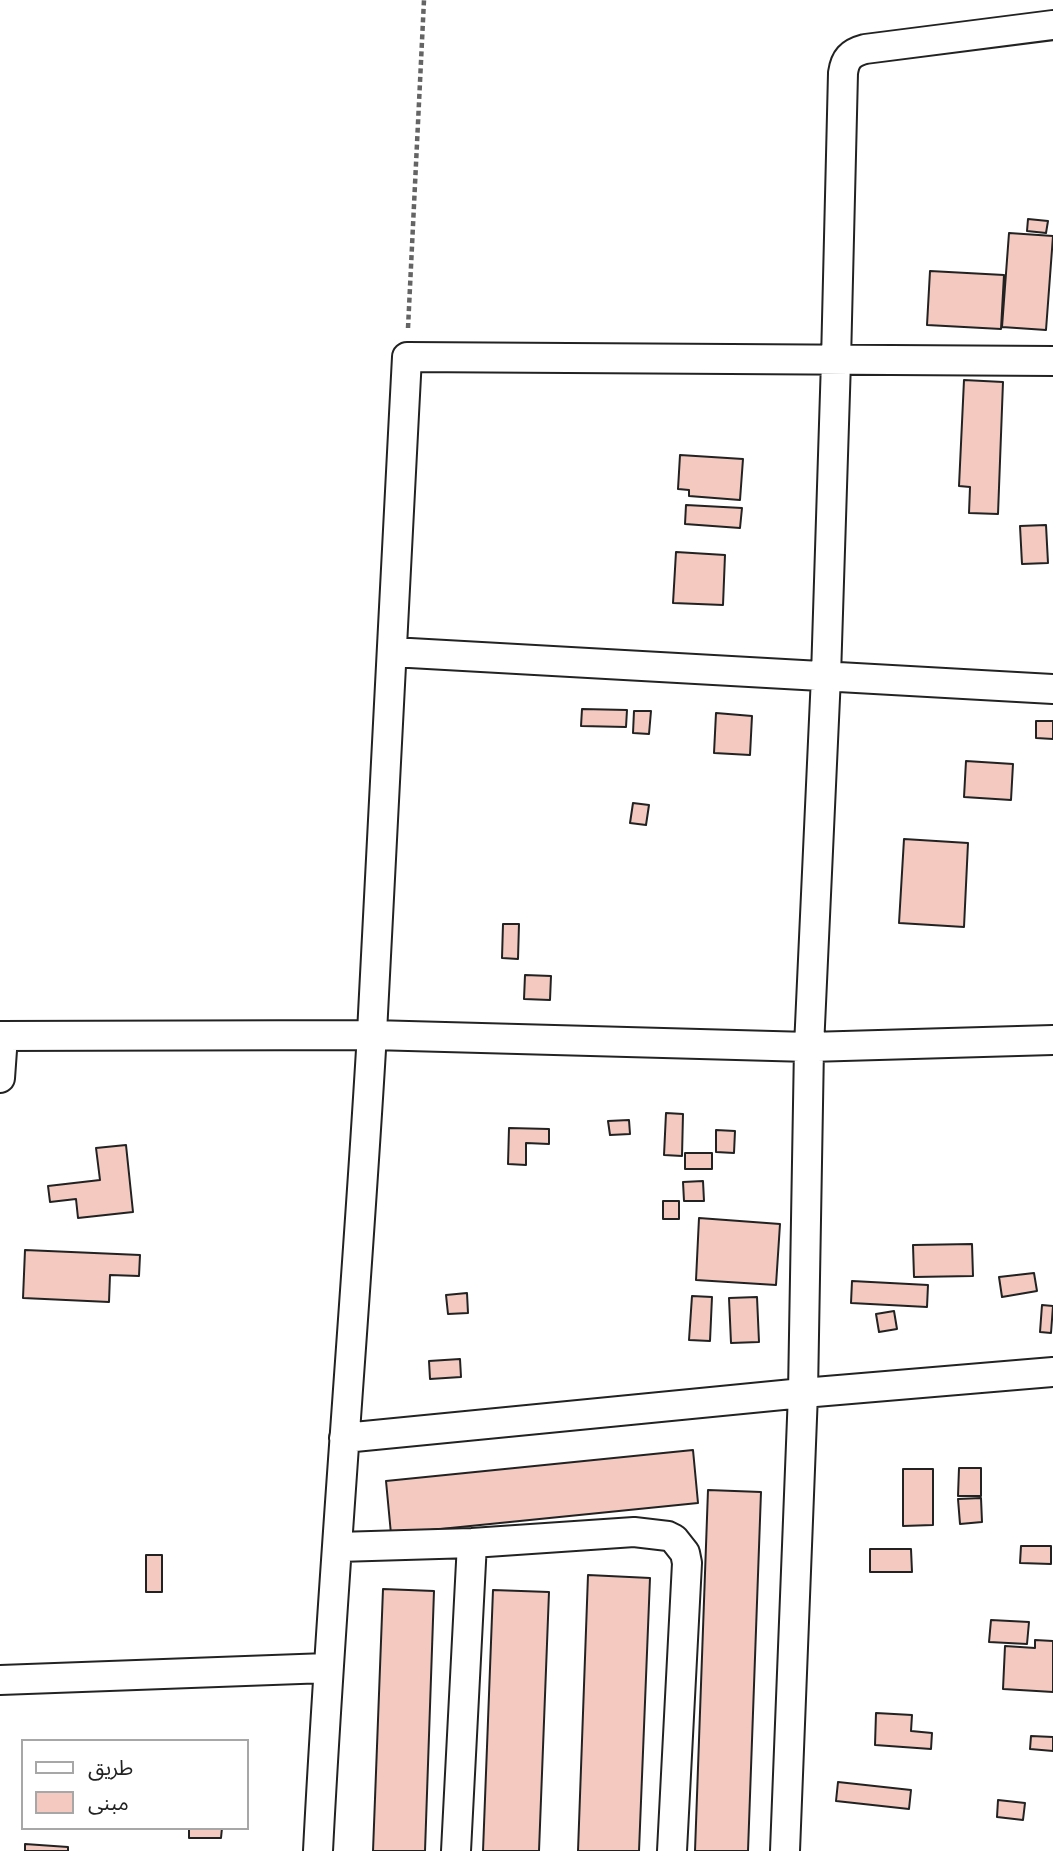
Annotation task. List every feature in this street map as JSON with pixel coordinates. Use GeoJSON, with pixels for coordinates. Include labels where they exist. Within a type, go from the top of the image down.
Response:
{"type":"FeatureCollection","features":[{"type":"Feature","properties":{"kind":"street"},"geometry":{"type":"LineString","coordinates":[[785,1851],[803,1393],[809,1047],[826,676],[843,73],[847,58],[852,53],[865,49],[1053,25]]}},
{"type":"Feature","properties":{"kind":"street"},"geometry":{"type":"LineString","coordinates":[[318,1851],[327,1668],[338,1547],[372,1035],[407,356],[1053,361]]}},
{"type":"Feature","properties":{"kind":"street"},"geometry":{"type":"LineString","coordinates":[[392,652],[1053,689]]}},
{"type":"Feature","properties":{"kind":"street"},"geometry":{"type":"LineString","coordinates":[[0,1078],[1,1036],[372,1035],[809,1047],[1053,1040]]}},
{"type":"Feature","properties":{"kind":"street"},"geometry":{"type":"LineString","coordinates":[[344,1438],[803,1393],[1053,1372]]}},
{"type":"Feature","properties":{"kind":"street"},"geometry":{"type":"LineString","coordinates":[[338,1547],[472,1543],[634,1532],[668,1536],[681,1545],[687,1563],[672,1851]]}},
{"type":"Feature","properties":{"kind":"street"},"geometry":{"type":"LineString","coordinates":[[456,1851],[472,1543]]}},
{"type":"Feature","properties":{"kind":"street"},"geometry":{"type":"LineString","coordinates":[[0,1680],[327,1668]]}},
{"type":"Feature","properties":{"kind":"path"},"geometry":{"type":"LineString","coordinates":[[407,356],[424,0]]}},
{"type":"Feature","properties":{"kind":"building"},"geometry":{"type":"Polygon","coordinates":[[[1028,219],[1048,221],[1046,233],[1027,231],[1028,219]]]}},
{"type":"Feature","properties":{"kind":"building"},"geometry":{"type":"Polygon","coordinates":[[[1009,233],[1053,236],[1046,330],[1002,327],[1009,233]]]}},
{"type":"Feature","properties":{"kind":"building"},"geometry":{"type":"Polygon","coordinates":[[[930,271],[1004,275],[1001,329],[927,325],[930,271]]]}},
{"type":"Feature","properties":{"kind":"building"},"geometry":{"type":"Polygon","coordinates":[[[964,380],[1003,382],[998,514],[969,513],[970,487],[959,486],[964,380]]]}},
{"type":"Feature","properties":{"kind":"building"},"geometry":{"type":"Polygon","coordinates":[[[680,455],[743,459],[740,500],[689,496],[689,490],[678,489],[680,455]]]}},
{"type":"Feature","properties":{"kind":"building"},"geometry":{"type":"Polygon","coordinates":[[[686,505],[742,508],[740,528],[685,524],[686,505]]]}},
{"type":"Feature","properties":{"kind":"building"},"geometry":{"type":"Polygon","coordinates":[[[1046,525],[1048,563],[1022,564],[1020,526],[1046,525]]]}},
{"type":"Feature","properties":{"kind":"building"},"geometry":{"type":"Polygon","coordinates":[[[676,552],[725,555],[723,605],[673,603],[676,552]]]}},
{"type":"Feature","properties":{"kind":"building"},"geometry":{"type":"Polygon","coordinates":[[[582,709],[627,710],[626,727],[581,726],[582,709]]]}},
{"type":"Feature","properties":{"kind":"building"},"geometry":{"type":"Polygon","coordinates":[[[634,711],[651,711],[649,734],[633,733],[634,711]]]}},
{"type":"Feature","properties":{"kind":"building"},"geometry":{"type":"Polygon","coordinates":[[[716,713],[752,716],[750,755],[714,753],[716,713]]]}},
{"type":"Feature","properties":{"kind":"building"},"geometry":{"type":"Polygon","coordinates":[[[1036,721],[1053,721],[1053,739],[1036,738],[1036,721]]]}},
{"type":"Feature","properties":{"kind":"building"},"geometry":{"type":"Polygon","coordinates":[[[966,761],[1013,764],[1011,800],[964,797],[966,761]]]}},
{"type":"Feature","properties":{"kind":"building"},"geometry":{"type":"Polygon","coordinates":[[[633,803],[649,805],[646,825],[630,823],[633,803]]]}},
{"type":"Feature","properties":{"kind":"building"},"geometry":{"type":"Polygon","coordinates":[[[904,839],[968,843],[964,927],[899,923],[904,839]]]}},
{"type":"Feature","properties":{"kind":"building"},"geometry":{"type":"Polygon","coordinates":[[[503,924],[519,924],[518,959],[502,958],[503,924]]]}},
{"type":"Feature","properties":{"kind":"building"},"geometry":{"type":"Polygon","coordinates":[[[525,975],[551,976],[550,1000],[524,999],[525,975]]]}},
{"type":"Feature","properties":{"kind":"building"},"geometry":{"type":"Polygon","coordinates":[[[666,1113],[683,1114],[682,1156],[664,1155],[666,1113]]]}},
{"type":"Feature","properties":{"kind":"building"},"geometry":{"type":"Polygon","coordinates":[[[629,1120],[630,1134],[610,1135],[608,1121],[629,1120]]]}},
{"type":"Feature","properties":{"kind":"building"},"geometry":{"type":"Polygon","coordinates":[[[509,1128],[549,1129],[549,1144],[526,1143],[526,1165],[508,1164],[509,1128]]]}},
{"type":"Feature","properties":{"kind":"building"},"geometry":{"type":"Polygon","coordinates":[[[716,1130],[735,1131],[734,1153],[716,1152],[716,1130]]]}},
{"type":"Feature","properties":{"kind":"building"},"geometry":{"type":"Polygon","coordinates":[[[126,1145],[133,1212],[78,1218],[76,1199],[50,1202],[48,1186],[100,1180],[96,1148],[126,1145]]]}},
{"type":"Feature","properties":{"kind":"building"},"geometry":{"type":"Polygon","coordinates":[[[685,1153],[712,1153],[712,1169],[685,1169],[685,1153]]]}},
{"type":"Feature","properties":{"kind":"building"},"geometry":{"type":"Polygon","coordinates":[[[703,1181],[704,1201],[684,1201],[683,1182],[703,1181]]]}},
{"type":"Feature","properties":{"kind":"building"},"geometry":{"type":"Polygon","coordinates":[[[663,1201],[679,1201],[679,1219],[663,1219],[663,1201]]]}},
{"type":"Feature","properties":{"kind":"building"},"geometry":{"type":"Polygon","coordinates":[[[699,1218],[780,1224],[776,1285],[696,1280],[699,1218]]]}},
{"type":"Feature","properties":{"kind":"building"},"geometry":{"type":"Polygon","coordinates":[[[972,1244],[973,1276],[914,1277],[913,1245],[972,1244]]]}},
{"type":"Feature","properties":{"kind":"building"},"geometry":{"type":"Polygon","coordinates":[[[25,1250],[140,1255],[139,1276],[110,1275],[109,1302],[23,1298],[25,1250]]]}},
{"type":"Feature","properties":{"kind":"building"},"geometry":{"type":"Polygon","coordinates":[[[1034,1273],[1037,1291],[1002,1297],[999,1277],[1034,1273]]]}},
{"type":"Feature","properties":{"kind":"building"},"geometry":{"type":"Polygon","coordinates":[[[852,1281],[928,1285],[927,1307],[851,1303],[852,1281]]]}},
{"type":"Feature","properties":{"kind":"building"},"geometry":{"type":"Polygon","coordinates":[[[467,1293],[468,1313],[448,1314],[446,1295],[467,1293]]]}},
{"type":"Feature","properties":{"kind":"building"},"geometry":{"type":"Polygon","coordinates":[[[692,1296],[712,1297],[710,1341],[689,1340],[692,1296]]]}},
{"type":"Feature","properties":{"kind":"building"},"geometry":{"type":"Polygon","coordinates":[[[757,1297],[759,1342],[731,1343],[729,1298],[757,1297]]]}},
{"type":"Feature","properties":{"kind":"building"},"geometry":{"type":"Polygon","coordinates":[[[1042,1305],[1053,1306],[1051,1333],[1040,1332],[1042,1305]]]}},
{"type":"Feature","properties":{"kind":"building"},"geometry":{"type":"Polygon","coordinates":[[[894,1311],[897,1329],[879,1332],[876,1314],[894,1311]]]}},
{"type":"Feature","properties":{"kind":"building"},"geometry":{"type":"Polygon","coordinates":[[[460,1359],[461,1377],[430,1379],[429,1361],[460,1359]]]}},
{"type":"Feature","properties":{"kind":"building"},"geometry":{"type":"Polygon","coordinates":[[[693,1450],[698,1503],[391,1534],[386,1481],[693,1450]]]}},
{"type":"Feature","properties":{"kind":"building"},"geometry":{"type":"Polygon","coordinates":[[[959,1468],[981,1468],[981,1496],[958,1496],[959,1468]]]}},
{"type":"Feature","properties":{"kind":"building"},"geometry":{"type":"Polygon","coordinates":[[[903,1469],[933,1469],[933,1525],[903,1526],[903,1469]]]}},
{"type":"Feature","properties":{"kind":"building"},"geometry":{"type":"Polygon","coordinates":[[[708,1490],[761,1492],[748,1851],[695,1851],[708,1490]]]}},
{"type":"Feature","properties":{"kind":"building"},"geometry":{"type":"Polygon","coordinates":[[[981,1498],[982,1522],[960,1524],[958,1499],[981,1498]]]}},
{"type":"Feature","properties":{"kind":"building"},"geometry":{"type":"Polygon","coordinates":[[[1021,1546],[1051,1546],[1051,1564],[1020,1563],[1021,1546]]]}},
{"type":"Feature","properties":{"kind":"building"},"geometry":{"type":"Polygon","coordinates":[[[870,1549],[911,1549],[912,1572],[870,1572],[870,1549]]]}},
{"type":"Feature","properties":{"kind":"building"},"geometry":{"type":"Polygon","coordinates":[[[146,1555],[162,1555],[162,1592],[146,1592],[146,1555]]]}},
{"type":"Feature","properties":{"kind":"building"},"geometry":{"type":"Polygon","coordinates":[[[588,1575],[650,1578],[639,1851],[578,1851],[588,1575]]]}},
{"type":"Feature","properties":{"kind":"building"},"geometry":{"type":"Polygon","coordinates":[[[383,1589],[434,1591],[425,1851],[373,1851],[383,1589]]]}},
{"type":"Feature","properties":{"kind":"building"},"geometry":{"type":"Polygon","coordinates":[[[493,1590],[549,1592],[539,1851],[483,1851],[493,1590]]]}},
{"type":"Feature","properties":{"kind":"building"},"geometry":{"type":"Polygon","coordinates":[[[991,1620],[1029,1622],[1027,1644],[989,1642],[991,1620]]]}},
{"type":"Feature","properties":{"kind":"building"},"geometry":{"type":"Polygon","coordinates":[[[1035,1640],[1053,1641],[1053,1692],[1003,1689],[1005,1646],[1035,1648],[1035,1640]]]}},
{"type":"Feature","properties":{"kind":"building"},"geometry":{"type":"Polygon","coordinates":[[[876,1713],[912,1715],[911,1731],[932,1733],[931,1749],[875,1745],[876,1713]]]}},
{"type":"Feature","properties":{"kind":"building"},"geometry":{"type":"Polygon","coordinates":[[[1031,1736],[1053,1737],[1053,1751],[1030,1749],[1031,1736]]]}},
{"type":"Feature","properties":{"kind":"building"},"geometry":{"type":"Polygon","coordinates":[[[838,1782],[911,1790],[909,1809],[836,1801],[838,1782]]]}},
{"type":"Feature","properties":{"kind":"building"},"geometry":{"type":"Polygon","coordinates":[[[998,1800],[1025,1803],[1023,1820],[997,1817],[998,1800]]]}},
{"type":"Feature","properties":{"kind":"building"},"geometry":{"type":"Polygon","coordinates":[[[189,1830],[222,1830],[221,1838],[189,1838],[189,1830]]]}},
{"type":"Feature","properties":{"kind":"building"},"geometry":{"type":"Polygon","coordinates":[[[25,1844],[68,1847],[68,1851],[25,1851],[25,1844]]]}}]}
